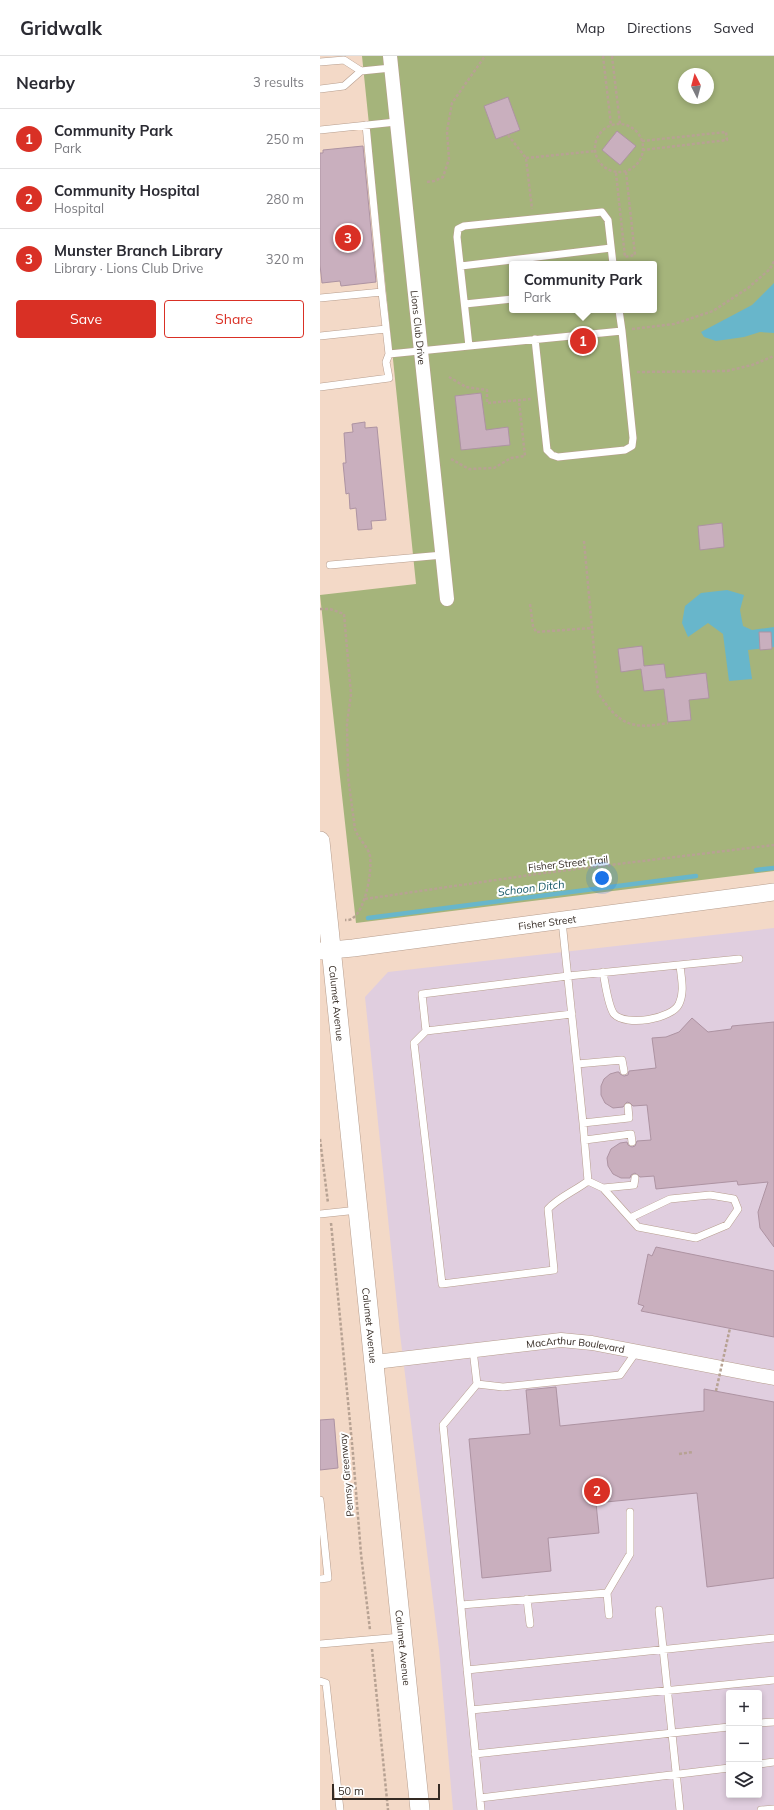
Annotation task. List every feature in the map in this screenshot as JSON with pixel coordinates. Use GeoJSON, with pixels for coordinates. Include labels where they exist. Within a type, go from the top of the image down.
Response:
{"type":"FeatureCollection","features":[{"type":"Feature","properties":{"kind":"main road","name":"Calumet Avenue"},"geometry":{"type":"LineString","coordinates":[[320,841],[325,950],[359,1210],[420,1810]]}},
{"type":"Feature","properties":{"kind":"street","name":"Lions Club Drive"},"geometry":{"type":"LineString","coordinates":[[390,62],[447,599]]}},
{"type":"Feature","properties":{"kind":"street","name":"Fisher Street"},"geometry":{"type":"LineString","coordinates":[[325,950],[562,921],[774,892]]}},
{"type":"Feature","properties":{"kind":"street","name":"MacArthur Boulevard"},"geometry":{"type":"LineString","coordinates":[[375,1362],[473,1349],[561,1340],[592,1343],[774,1378]]}},
{"type":"Feature","properties":{"kind":"lane"},"geometry":{"type":"LineString","coordinates":[[320,62],[344,60],[361,71]]}},
{"type":"Feature","properties":{"kind":"lane"},"geometry":{"type":"LineString","coordinates":[[320,89],[344,86],[361,71],[390,62]]}},
{"type":"Feature","properties":{"kind":"lane"},"geometry":{"type":"LineString","coordinates":[[320,130],[396,122]]}},
{"type":"Feature","properties":{"kind":"lane"},"geometry":{"type":"LineString","coordinates":[[320,387],[389,378],[386,362],[389,354],[366,125]]}},
{"type":"Feature","properties":{"kind":"lane"},"geometry":{"type":"LineString","coordinates":[[470,346],[457,237],[458,230],[464,226],[602,212],[608,220],[613,261]]}},
{"type":"Feature","properties":{"kind":"lane"},"geometry":{"type":"LineString","coordinates":[[460,266],[611,248]]}},
{"type":"Feature","properties":{"kind":"lane"},"geometry":{"type":"LineString","coordinates":[[320,298],[382,292]]}},
{"type":"Feature","properties":{"kind":"lane"},"geometry":{"type":"LineString","coordinates":[[465,304],[509,299]]}},
{"type":"Feature","properties":{"kind":"lane"},"geometry":{"type":"LineString","coordinates":[[535,339],[547,450],[552,456],[558,457],[625,450],[632,446],[633,438],[619,313]]}},
{"type":"Feature","properties":{"kind":"lane"},"geometry":{"type":"LineString","coordinates":[[320,336],[386,329]]}},
{"type":"Feature","properties":{"kind":"lane"},"geometry":{"type":"LineString","coordinates":[[389,354],[622,331]]}},
{"type":"Feature","properties":{"kind":"lane"},"geometry":{"type":"LineString","coordinates":[[330,565],[442,555]]}},
{"type":"Feature","properties":{"kind":"lane"},"geometry":{"type":"LineString","coordinates":[[562,921],[586,1140],[588,1181]]}},
{"type":"Feature","properties":{"kind":"lane"},"geometry":{"type":"LineString","coordinates":[[426,1031],[422,994],[603,972],[738,959]]}},
{"type":"Feature","properties":{"kind":"lane"},"geometry":{"type":"LineString","coordinates":[[603,972],[610,1005],[614,1014],[623,1018],[640,1021],[666,1015],[678,1006],[683,994],[680,964]]}},
{"type":"Feature","properties":{"kind":"lane"},"geometry":{"type":"LineString","coordinates":[[572,1014],[426,1031],[414,1043],[442,1284],[554,1270],[548,1209],[556,1200],[575,1191],[588,1181]]}},
{"type":"Feature","properties":{"kind":"lane"},"geometry":{"type":"LineString","coordinates":[[577,1064],[622,1060],[624,1071]]}},
{"type":"Feature","properties":{"kind":"lane"},"geometry":{"type":"LineString","coordinates":[[583,1123],[629,1118],[628,1107]]}},
{"type":"Feature","properties":{"kind":"lane"},"geometry":{"type":"LineString","coordinates":[[586,1140],[631,1134],[632,1142]]}},
{"type":"Feature","properties":{"kind":"lane"},"geometry":{"type":"LineString","coordinates":[[603,1188],[634,1184],[635,1178]]}},
{"type":"Feature","properties":{"kind":"lane"},"geometry":{"type":"LineString","coordinates":[[588,1181],[603,1188],[638,1227],[696,1238],[727,1225],[738,1209],[734,1199],[710,1195],[670,1199],[630,1218]]}},
{"type":"Feature","properties":{"kind":"lane"},"geometry":{"type":"LineString","coordinates":[[320,1214],[359,1210]]}},
{"type":"Feature","properties":{"kind":"lane"},"geometry":{"type":"LineString","coordinates":[[473,1349],[477,1384],[443,1425],[481,1810]]}},
{"type":"Feature","properties":{"kind":"lane"},"geometry":{"type":"LineString","coordinates":[[477,1384],[503,1387],[620,1376],[636,1352]]}},
{"type":"Feature","properties":{"kind":"lane"},"geometry":{"type":"LineString","coordinates":[[320,1500],[328,1578],[320,1579]]}},
{"type":"Feature","properties":{"kind":"lane"},"geometry":{"type":"LineString","coordinates":[[608,1615],[607,1593],[630,1554],[630,1512]]}},
{"type":"Feature","properties":{"kind":"lane"},"geometry":{"type":"LineString","coordinates":[[461,1605],[607,1593]]}},
{"type":"Feature","properties":{"kind":"lane"},"geometry":{"type":"LineString","coordinates":[[527,1599],[530,1624]]}},
{"type":"Feature","properties":{"kind":"lane"},"geometry":{"type":"LineString","coordinates":[[659,1610],[680,1810]]}},
{"type":"Feature","properties":{"kind":"lane"},"geometry":{"type":"LineString","coordinates":[[320,1644],[403,1637]]}},
{"type":"Feature","properties":{"kind":"lane"},"geometry":{"type":"LineString","coordinates":[[467,1670],[774,1638]]}},
{"type":"Feature","properties":{"kind":"lane"},"geometry":{"type":"LineString","coordinates":[[471,1710],[667,1692],[774,1680]]}},
{"type":"Feature","properties":{"kind":"lane"},"geometry":{"type":"LineString","coordinates":[[320,1681],[326,1683],[340,1810]]}},
{"type":"Feature","properties":{"kind":"lane"},"geometry":{"type":"LineString","coordinates":[[762,1724],[774,1722]]}},
{"type":"Feature","properties":{"kind":"lane"},"geometry":{"type":"LineString","coordinates":[[475,1754],[726,1727]]}},
{"type":"Feature","properties":{"kind":"lane"},"geometry":{"type":"LineString","coordinates":[[762,1764],[774,1762]]}},
{"type":"Feature","properties":{"kind":"lane"},"geometry":{"type":"LineString","coordinates":[[480,1798],[726,1768]]}},
{"type":"Feature","properties":{"kind":"lane"},"geometry":{"type":"LineString","coordinates":[[761,1810],[774,1809]]}},
{"type":"Feature","properties":{"kind":"path"},"geometry":{"type":"LineString","coordinates":[[427,182],[443,177],[448,159],[447,131],[452,103],[485,56]]}},
{"type":"Feature","properties":{"kind":"path"},"geometry":{"type":"LineString","coordinates":[[604,56],[611,125]]}},
{"type":"Feature","properties":{"kind":"path"},"geometry":{"type":"LineString","coordinates":[[612,56],[620,124]]}},
{"type":"Feature","properties":{"kind":"path"},"geometry":{"type":"LineString","coordinates":[[620,124],[628,126],[635,130],[642,141],[643,150],[636,166],[626,172],[616,173],[607,169],[599,162],[595,151],[595,142],[598,135],[611,125],[620,124]]}},
{"type":"Feature","properties":{"kind":"path"},"geometry":{"type":"LineString","coordinates":[[642,141],[726,132],[727,140],[643,150]]}},
{"type":"Feature","properties":{"kind":"path"},"geometry":{"type":"LineString","coordinates":[[508,134],[526,158],[533,219]]}},
{"type":"Feature","properties":{"kind":"path"},"geometry":{"type":"LineString","coordinates":[[526,158],[595,151]]}},
{"type":"Feature","properties":{"kind":"path"},"geometry":{"type":"LineString","coordinates":[[616,173],[625,257],[635,255],[626,172]]}},
{"type":"Feature","properties":{"kind":"path"},"geometry":{"type":"LineString","coordinates":[[622,331],[674,324],[713,311],[748,288],[770,269],[774,261]]}},
{"type":"Feature","properties":{"kind":"path"},"geometry":{"type":"LineString","coordinates":[[626,373],[728,371],[752,365],[774,356]]}},
{"type":"Feature","properties":{"kind":"path"},"geometry":{"type":"LineString","coordinates":[[449,377],[466,387],[487,390],[487,403],[542,398]]}},
{"type":"Feature","properties":{"kind":"path"},"geometry":{"type":"LineString","coordinates":[[451,459],[469,468],[494,468],[511,458],[525,456],[520,401]]}},
{"type":"Feature","properties":{"kind":"path"},"geometry":{"type":"LineString","coordinates":[[584,541],[598,693],[610,711],[625,722],[641,726],[668,723]]}},
{"type":"Feature","properties":{"kind":"path"},"geometry":{"type":"LineString","coordinates":[[530,604],[533,626],[536,632],[592,628]]}},
{"type":"Feature","properties":{"kind":"path"},"geometry":{"type":"LineString","coordinates":[[320,609],[330,609],[344,614],[351,694],[347,723],[348,777],[357,837],[369,855],[369,874],[365,899],[352,919]]}},
{"type":"Feature","properties":{"kind":"path","name":"Fisher Street Trail"},"geometry":{"type":"LineString","coordinates":[[365,899],[544,873],[774,845]]}},
{"type":"Feature","properties":{"kind":"path","name":"Pennsy Greenway"},"geometry":{"type":"LineString","coordinates":[[320,1139],[330,1213],[353,1454],[360,1554],[371,1640],[388,1810]]}},
{"type":"Feature","properties":{"kind":"path"},"geometry":{"type":"LineString","coordinates":[[716,1391],[730,1328]]}},
{"type":"Feature","properties":{"kind":"path"},"geometry":{"type":"LineString","coordinates":[[680,1454],[693,1452]]}},
{"type":"Feature","properties":{"kind":"shaded area"},"geometry":{"type":"Polygon","coordinates":[[[774,928],[774,1810],[453,1810],[439,1649],[400,1334],[365,997],[388,972],[774,928]]]}},
{"type":"Feature","properties":{"kind":"green space"},"geometry":{"type":"Polygon","coordinates":[[[362,56],[774,56],[774,871],[356,923],[320,595],[416,584],[362,56]]]}},
{"type":"Feature","properties":{"kind":"water"},"geometry":{"type":"Polygon","coordinates":[[[774,283],[774,333],[760,332],[744,337],[716,341],[704,337],[701,332],[752,305],[774,283]]]}},
{"type":"Feature","properties":{"kind":"water"},"geometry":{"type":"Polygon","coordinates":[[[727,590],[744,595],[740,610],[743,626],[752,630],[774,627],[774,647],[748,650],[752,679],[729,681],[723,634],[708,623],[688,637],[682,623],[685,606],[701,593],[727,590]]]}},
{"type":"Feature","properties":{"kind":"building"},"geometry":{"type":"Polygon","coordinates":[[[508,97],[520,130],[496,139],[484,106],[508,97]]]}},
{"type":"Feature","properties":{"kind":"building"},"geometry":{"type":"Polygon","coordinates":[[[617,131],[636,146],[620,165],[602,150],[617,131]]]}},
{"type":"Feature","properties":{"kind":"building"},"geometry":{"type":"Polygon","coordinates":[[[363,146],[376,282],[341,286],[340,281],[322,283],[320,265],[320,153],[323,153],[323,150],[363,146]]]}},
{"type":"Feature","properties":{"kind":"building"},"geometry":{"type":"Polygon","coordinates":[[[481,393],[486,430],[508,427],[510,445],[461,450],[455,396],[481,393]]]}},
{"type":"Feature","properties":{"kind":"building"},"geometry":{"type":"Polygon","coordinates":[[[365,422],[365,428],[377,427],[386,520],[371,521],[372,529],[358,530],[356,508],[350,509],[349,493],[346,494],[343,463],[346,463],[344,433],[353,432],[352,424],[365,422]]]}},
{"type":"Feature","properties":{"kind":"building"},"geometry":{"type":"Polygon","coordinates":[[[722,523],[724,547],[700,550],[698,526],[722,523]]]}},
{"type":"Feature","properties":{"kind":"building"},"geometry":{"type":"Polygon","coordinates":[[[759,632],[771,632],[772,649],[760,650],[759,632]]]}},
{"type":"Feature","properties":{"kind":"building"},"geometry":{"type":"Polygon","coordinates":[[[642,646],[644,666],[664,664],[666,678],[706,673],[709,698],[689,700],[691,720],[668,722],[664,689],[644,691],[641,669],[621,672],[618,649],[642,646]]]}},
{"type":"Feature","properties":{"kind":"building"},"geometry":{"type":"Polygon","coordinates":[[[692,1018],[708,1032],[731,1029],[732,1026],[774,1022],[774,1247],[760,1228],[758,1212],[768,1182],[738,1185],[737,1181],[656,1189],[654,1176],[640,1177],[635,1173],[631,1175],[630,1178],[621,1178],[613,1174],[608,1166],[607,1158],[611,1149],[620,1143],[627,1142],[628,1145],[632,1147],[635,1146],[637,1141],[651,1140],[647,1105],[633,1106],[627,1102],[623,1107],[613,1108],[605,1103],[601,1095],[601,1086],[604,1079],[610,1074],[617,1072],[624,1076],[628,1075],[629,1071],[656,1068],[652,1038],[666,1037],[679,1032],[692,1018]]]}},
{"type":"Feature","properties":{"kind":"building"},"geometry":{"type":"Polygon","coordinates":[[[656,1247],[774,1271],[774,1337],[641,1311],[644,1306],[638,1304],[648,1254],[652,1256],[656,1247]]]}},
{"type":"Feature","properties":{"kind":"building"},"geometry":{"type":"Polygon","coordinates":[[[556,1387],[560,1426],[704,1411],[704,1389],[774,1402],[774,1578],[707,1587],[697,1493],[596,1503],[599,1533],[548,1538],[551,1571],[482,1578],[469,1439],[530,1434],[526,1390],[556,1387]]]}},
{"type":"Feature","properties":{"kind":"building"},"geometry":{"type":"Polygon","coordinates":[[[334,1419],[338,1468],[320,1470],[320,1420],[334,1419]]]}},
{"type":"Feature","properties":{"kind":"waterway","name":"Schoon Ditch"},"geometry":{"type":"LineString","coordinates":[[756,870],[774,868]]}},
{"type":"Feature","properties":{"kind":"waterway","name":"Schoon Ditch"},"geometry":{"type":"LineString","coordinates":[[368,918],[696,876]]}},
{"type":"Feature","properties":{"kind":"place","name":"Munster Branch Library"},"geometry":{"type":"Point","coordinates":[348,238]}},
{"type":"Feature","properties":{"kind":"place","name":"Community Park"},"geometry":{"type":"Point","coordinates":[583,341]}},
{"type":"Feature","properties":{"kind":"place","name":"Community Hospital"},"geometry":{"type":"Point","coordinates":[597,1491]}}]}
